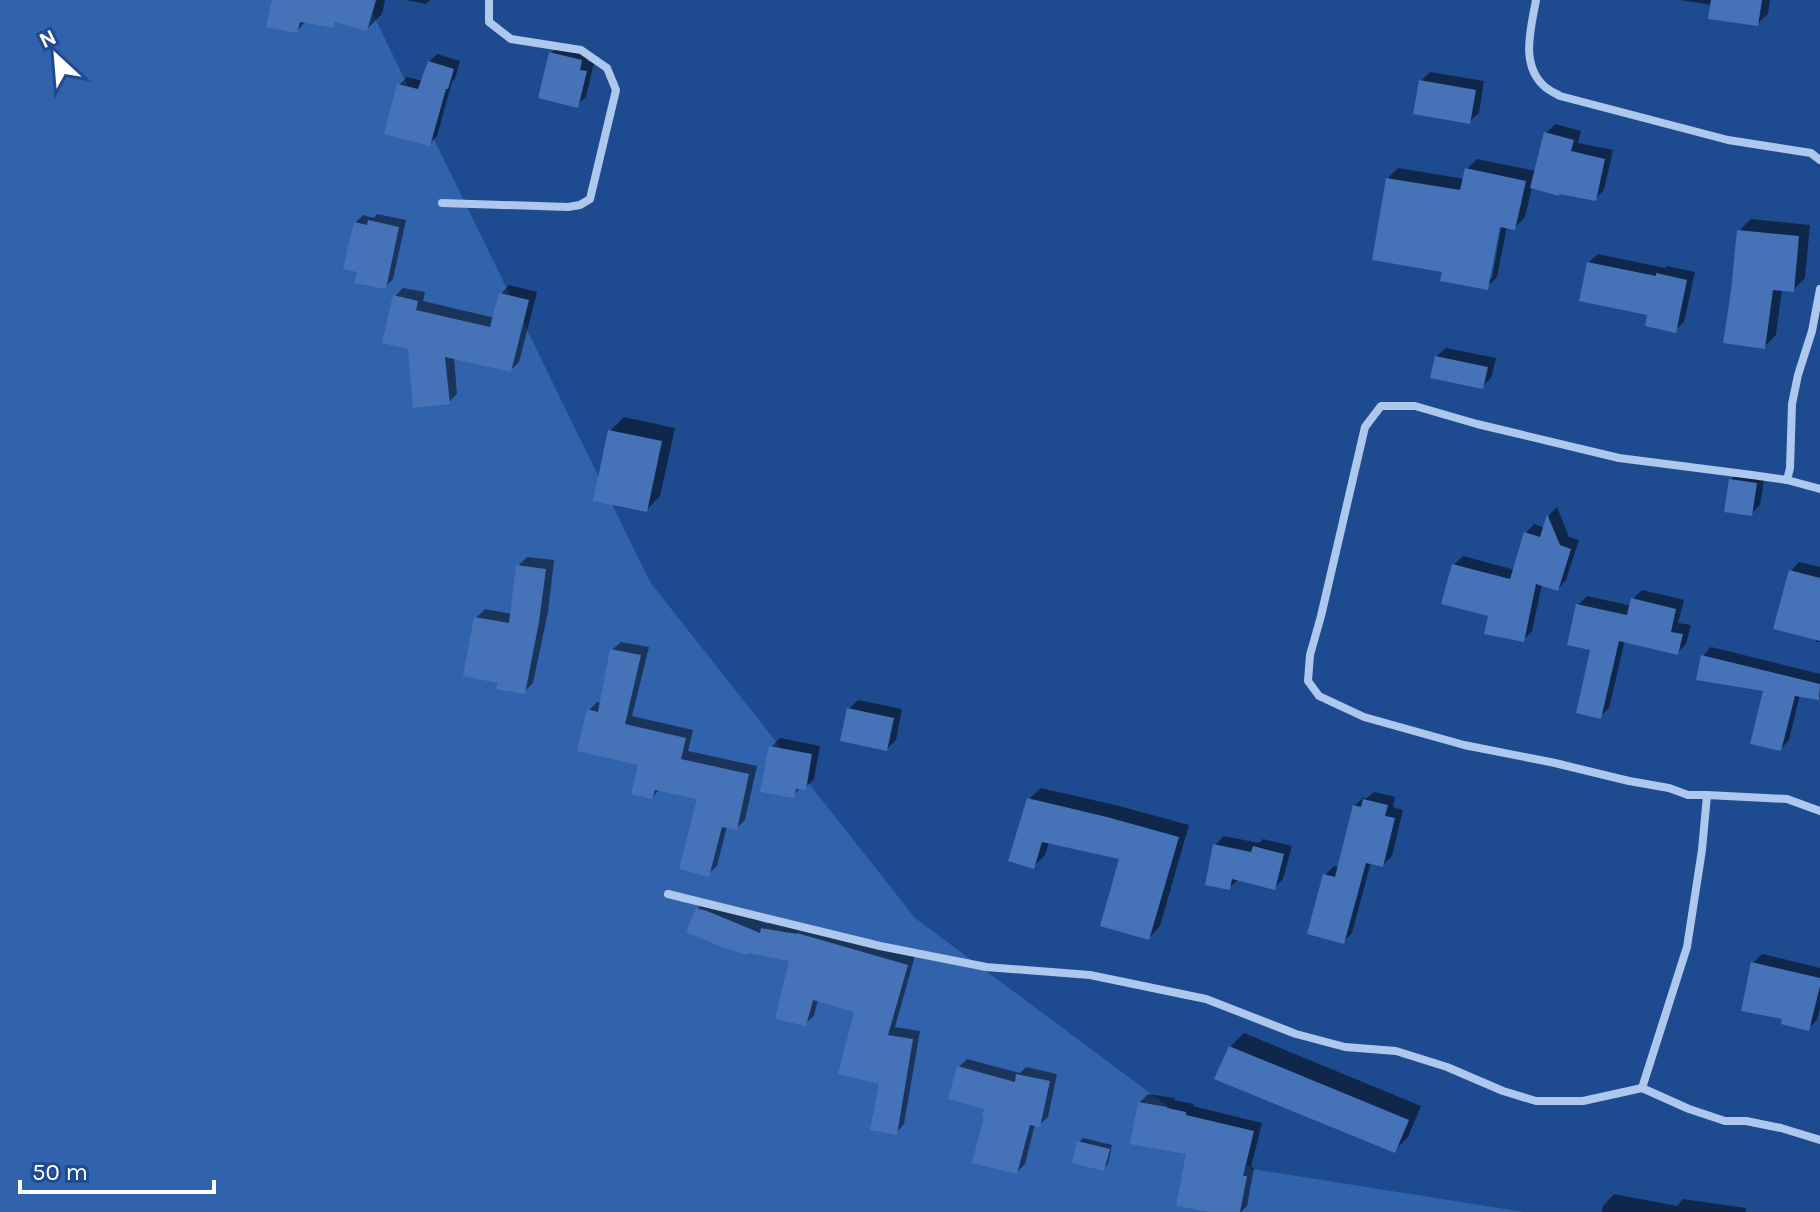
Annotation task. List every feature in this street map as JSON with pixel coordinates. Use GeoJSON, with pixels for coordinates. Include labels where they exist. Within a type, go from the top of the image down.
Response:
{"type":"FeatureCollection","features":[{"type":"Feature","properties":{"kind":"street"},"geometry":{"type":"LineString","coordinates":[[442,203],[568,207],[590,199],[616,90],[607,68],[581,50],[511,39],[489,22],[489,0]]}},
{"type":"Feature","properties":{"kind":"street"},"geometry":{"type":"LineString","coordinates":[[1536,0],[1529,41],[1531,67],[1544,86],[1560,96],[1728,140],[1811,153],[1820,160]]}},
{"type":"Feature","properties":{"kind":"street"},"geometry":{"type":"LineString","coordinates":[[1787,480],[1792,404],[1820,289]]}},
{"type":"Feature","properties":{"kind":"street"},"geometry":{"type":"LineString","coordinates":[[1820,489],[1787,480],[1619,458],[1415,406],[1381,406],[1365,427],[1310,655],[1308,681],[1319,696],[1364,717],[1464,745],[1669,788],[1688,795],[1787,799],[1820,811]]}},
{"type":"Feature","properties":{"kind":"street"},"geometry":{"type":"LineString","coordinates":[[1642,1088],[1687,947],[1707,795]]}},
{"type":"Feature","properties":{"kind":"street"},"geometry":{"type":"LineString","coordinates":[[668,894],[895,949],[986,967],[1090,975],[1206,999],[1296,1034],[1345,1047],[1396,1051],[1536,1101],[1583,1101],[1642,1088],[1725,1121],[1746,1121],[1820,1140]]}},
{"type":"Feature","properties":{"kind":"shaded area"},"geometry":{"type":"Polygon","coordinates":[[[0,0],[366,0],[650,582],[915,918],[1252,1169],[1524,1212],[0,1212],[0,0]]]}},
{"type":"Feature","properties":{"kind":"building"},"geometry":{"type":"Polygon","coordinates":[[[272,0],[376,0],[367,31],[335,22],[334,28],[300,22],[297,33],[266,27],[272,0]]]}},
{"type":"Feature","properties":{"kind":"building"},"geometry":{"type":"Polygon","coordinates":[[[1711,0],[1762,0],[1758,26],[1708,19],[1711,0]]]}},
{"type":"Feature","properties":{"kind":"building"},"geometry":{"type":"Polygon","coordinates":[[[549,52],[582,60],[580,70],[587,71],[578,108],[538,98],[549,52]]]}},
{"type":"Feature","properties":{"kind":"building"},"geometry":{"type":"Polygon","coordinates":[[[428,61],[454,69],[430,146],[384,134],[397,84],[418,89],[428,61]]]}},
{"type":"Feature","properties":{"kind":"building"},"geometry":{"type":"Polygon","coordinates":[[[1419,80],[1476,90],[1470,124],[1413,114],[1419,80]]]}},
{"type":"Feature","properties":{"kind":"building"},"geometry":{"type":"Polygon","coordinates":[[[1544,132],[1574,140],[1571,151],[1605,159],[1596,201],[1530,188],[1544,132]]]}},
{"type":"Feature","properties":{"kind":"building"},"geometry":{"type":"Polygon","coordinates":[[[1465,168],[1526,181],[1515,230],[1500,227],[1488,290],[1440,281],[1442,272],[1372,260],[1386,178],[1460,190],[1465,168]]]}},
{"type":"Feature","properties":{"kind":"building"},"geometry":{"type":"Polygon","coordinates":[[[368,220],[399,227],[386,289],[354,283],[357,272],[343,269],[354,222],[367,225],[368,220]]]}},
{"type":"Feature","properties":{"kind":"building"},"geometry":{"type":"Polygon","coordinates":[[[1737,230],[1799,236],[1794,292],[1773,290],[1765,349],[1723,343],[1737,230]]]}},
{"type":"Feature","properties":{"kind":"building"},"geometry":{"type":"Polygon","coordinates":[[[1587,262],[1687,280],[1676,333],[1645,326],[1647,315],[1579,301],[1587,262]]]}},
{"type":"Feature","properties":{"kind":"building"},"geometry":{"type":"Polygon","coordinates":[[[499,293],[529,300],[511,372],[445,357],[450,404],[413,408],[408,349],[382,343],[393,295],[418,301],[416,310],[490,327],[499,293]]]}},
{"type":"Feature","properties":{"kind":"building"},"geometry":{"type":"Polygon","coordinates":[[[1435,356],[1488,367],[1483,389],[1430,378],[1435,356]]]}},
{"type":"Feature","properties":{"kind":"building"},"geometry":{"type":"Polygon","coordinates":[[[608,430],[662,441],[647,512],[593,501],[608,430]]]}},
{"type":"Feature","properties":{"kind":"building"},"geometry":{"type":"Polygon","coordinates":[[[1729,479],[1757,483],[1752,516],[1724,512],[1729,479]]]}},
{"type":"Feature","properties":{"kind":"building"},"geometry":{"type":"Polygon","coordinates":[[[1547,514],[1560,545],[1571,549],[1558,591],[1536,584],[1524,642],[1484,634],[1488,616],[1441,604],[1452,564],[1510,579],[1524,532],[1540,537],[1547,514]]]}},
{"type":"Feature","properties":{"kind":"building"},"geometry":{"type":"Polygon","coordinates":[[[516,565],[546,569],[525,694],[496,689],[498,683],[463,676],[474,617],[509,623],[516,565]]]}},
{"type":"Feature","properties":{"kind":"building"},"geometry":{"type":"Polygon","coordinates":[[[1789,570],[1820,578],[1820,641],[1773,629],[1789,570]]]}},
{"type":"Feature","properties":{"kind":"building"},"geometry":{"type":"Polygon","coordinates":[[[1631,598],[1676,609],[1671,632],[1683,634],[1678,655],[1619,641],[1601,719],[1576,713],[1590,650],[1567,645],[1576,604],[1627,615],[1631,598]]]}},
{"type":"Feature","properties":{"kind":"building"},"geometry":{"type":"Polygon","coordinates":[[[610,649],[641,655],[625,724],[686,738],[681,759],[749,774],[737,830],[722,827],[709,877],[679,869],[697,799],[655,790],[652,799],[631,794],[638,765],[577,751],[587,709],[598,712],[610,649]]]}},
{"type":"Feature","properties":{"kind":"building"},"geometry":{"type":"Polygon","coordinates":[[[1701,655],[1820,684],[1819,700],[1795,696],[1781,751],[1750,744],[1763,691],[1696,680],[1701,655]]]}},
{"type":"Feature","properties":{"kind":"building"},"geometry":{"type":"Polygon","coordinates":[[[847,708],[894,718],[887,751],[840,741],[847,708]]]}},
{"type":"Feature","properties":{"kind":"building"},"geometry":{"type":"Polygon","coordinates":[[[769,746],[812,754],[806,790],[796,789],[794,798],[760,792],[769,746]]]}},
{"type":"Feature","properties":{"kind":"building"},"geometry":{"type":"Polygon","coordinates":[[[1027,798],[1179,837],[1149,940],[1100,926],[1119,859],[1042,842],[1034,869],[1008,861],[1027,798]]]}},
{"type":"Feature","properties":{"kind":"building"},"geometry":{"type":"Polygon","coordinates":[[[1363,799],[1388,805],[1385,816],[1395,818],[1383,867],[1366,863],[1344,944],[1307,934],[1323,874],[1335,877],[1353,805],[1361,807],[1363,799]]]}},
{"type":"Feature","properties":{"kind":"building"},"geometry":{"type":"Polygon","coordinates":[[[1213,844],[1251,852],[1253,846],[1284,854],[1275,890],[1232,879],[1230,890],[1205,885],[1213,844]]]}},
{"type":"Feature","properties":{"kind":"building"},"geometry":{"type":"Polygon","coordinates":[[[696,908],[760,933],[761,928],[797,933],[908,965],[888,1035],[913,1039],[897,1135],[870,1130],[879,1084],[838,1074],[854,1012],[813,1000],[806,1026],[775,1019],[789,961],[747,955],[686,932],[696,908]]]}},
{"type":"Feature","properties":{"kind":"building"},"geometry":{"type":"Polygon","coordinates":[[[1751,962],[1820,978],[1809,1031],[1781,1024],[1782,1019],[1741,1011],[1751,962]]]}},
{"type":"Feature","properties":{"kind":"building"},"geometry":{"type":"Polygon","coordinates":[[[1229,1046],[1409,1120],[1395,1153],[1214,1079],[1229,1046]]]}},
{"type":"Feature","properties":{"kind":"building"},"geometry":{"type":"Polygon","coordinates":[[[957,1066],[1015,1082],[1016,1074],[1050,1081],[1040,1127],[1030,1125],[1017,1174],[972,1163],[984,1109],[948,1099],[957,1066]]]}},
{"type":"Feature","properties":{"kind":"building"},"geometry":{"type":"Polygon","coordinates":[[[1138,1102],[1254,1131],[1243,1176],[1247,1176],[1240,1212],[1210,1212],[1176,1206],[1186,1154],[1130,1144],[1138,1102]]]}},
{"type":"Feature","properties":{"kind":"building"},"geometry":{"type":"Polygon","coordinates":[[[1077,1141],[1110,1149],[1104,1171],[1072,1163],[1077,1141]]]}}]}
